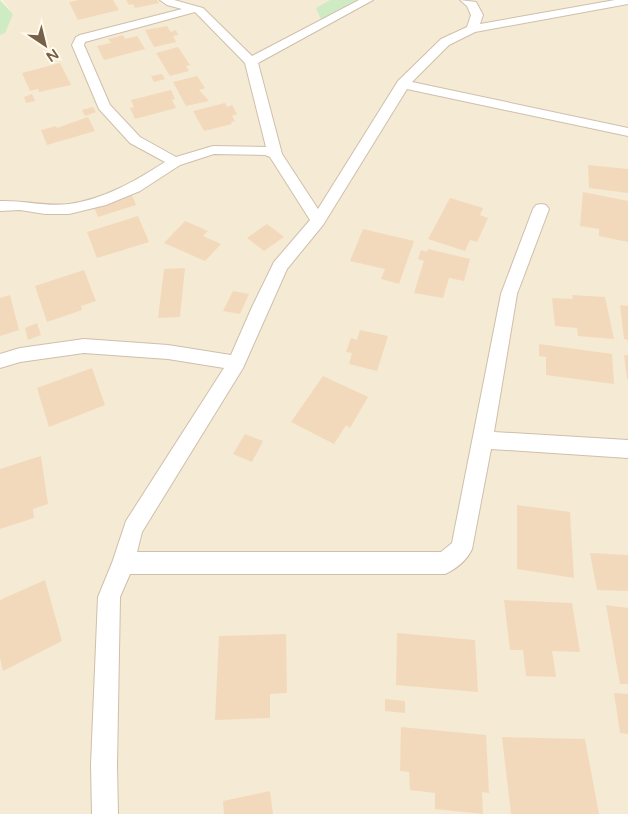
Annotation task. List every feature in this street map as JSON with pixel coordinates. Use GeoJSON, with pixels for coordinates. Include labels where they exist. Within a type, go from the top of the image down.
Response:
{"type":"FeatureCollection","features":[{"type":"Feature","properties":{"kind":"street"},"geometry":{"type":"LineString","coordinates":[[166,0],[199,10],[251,62],[275,154],[318,221]]}},
{"type":"Feature","properties":{"kind":"street"},"geometry":{"type":"LineString","coordinates":[[251,62],[367,0]]}},
{"type":"Feature","properties":{"kind":"street"},"geometry":{"type":"LineString","coordinates":[[466,0],[472,4],[477,15],[472,29]]}},
{"type":"Feature","properties":{"kind":"street"},"geometry":{"type":"LineString","coordinates":[[105,814],[104,764],[109,597],[123,563],[133,528],[236,363],[280,266],[318,221],[403,84],[445,42],[472,29],[628,1]]}},
{"type":"Feature","properties":{"kind":"street"},"geometry":{"type":"LineString","coordinates":[[175,162],[135,140],[104,106],[78,44],[84,38],[195,9]]}},
{"type":"Feature","properties":{"kind":"street"},"geometry":{"type":"LineString","coordinates":[[403,84],[628,132]]}},
{"type":"Feature","properties":{"kind":"street"},"geometry":{"type":"LineString","coordinates":[[0,206],[20,205],[45,209],[69,209],[93,203],[135,188],[175,162],[213,150],[266,151],[275,154]]}},
{"type":"Feature","properties":{"kind":"street"},"geometry":{"type":"LineString","coordinates":[[123,563],[445,563],[461,548],[472,499],[509,294],[541,209]]}},
{"type":"Feature","properties":{"kind":"street"},"geometry":{"type":"LineString","coordinates":[[0,361],[20,355],[84,346],[168,352],[236,363]]}},
{"type":"Feature","properties":{"kind":"street"},"geometry":{"type":"LineString","coordinates":[[482,440],[628,449]]}},
{"type":"Feature","properties":{"kind":"shaded area"},"geometry":{"type":"Polygon","coordinates":[[[2,0],[628,0],[628,814],[0,814],[0,35],[13,14],[2,0]]]}},
{"type":"Feature","properties":{"kind":"green space"},"geometry":{"type":"Polygon","coordinates":[[[0,0],[13,14],[5,33],[0,35],[0,0]]]}},
{"type":"Feature","properties":{"kind":"green space"},"geometry":{"type":"Polygon","coordinates":[[[330,0],[357,0],[321,19],[316,8],[330,0]]]}},
{"type":"Feature","properties":{"kind":"building"},"geometry":{"type":"Polygon","coordinates":[[[79,0],[113,0],[119,10],[78,20],[69,2],[79,0]]]}},
{"type":"Feature","properties":{"kind":"building"},"geometry":{"type":"Polygon","coordinates":[[[126,0],[157,0],[159,3],[135,8],[133,4],[129,5],[126,0]]]}},
{"type":"Feature","properties":{"kind":"building"},"geometry":{"type":"Polygon","coordinates":[[[167,26],[171,32],[176,30],[178,35],[173,36],[176,42],[154,47],[145,30],[167,26]]]}},
{"type":"Feature","properties":{"kind":"building"},"geometry":{"type":"Polygon","coordinates":[[[123,35],[125,39],[137,36],[145,49],[104,60],[97,46],[111,43],[108,39],[123,35]]]}},
{"type":"Feature","properties":{"kind":"building"},"geometry":{"type":"Polygon","coordinates":[[[178,47],[190,65],[186,66],[189,71],[170,76],[156,53],[178,47]]]}},
{"type":"Feature","properties":{"kind":"building"},"geometry":{"type":"Polygon","coordinates":[[[60,63],[71,85],[39,92],[38,89],[30,91],[22,73],[60,63]]]}},
{"type":"Feature","properties":{"kind":"building"},"geometry":{"type":"Polygon","coordinates":[[[162,74],[165,79],[154,82],[151,76],[162,74]]]}},
{"type":"Feature","properties":{"kind":"building"},"geometry":{"type":"Polygon","coordinates":[[[197,76],[205,88],[199,90],[209,101],[186,106],[173,82],[197,76]]]}},
{"type":"Feature","properties":{"kind":"building"},"geometry":{"type":"Polygon","coordinates":[[[171,90],[175,99],[172,100],[176,108],[135,119],[130,108],[134,107],[131,100],[171,90]]]}},
{"type":"Feature","properties":{"kind":"building"},"geometry":{"type":"Polygon","coordinates":[[[32,94],[35,101],[26,103],[24,97],[32,94]]]}},
{"type":"Feature","properties":{"kind":"building"},"geometry":{"type":"Polygon","coordinates":[[[225,103],[227,107],[232,105],[237,114],[232,116],[235,121],[231,122],[232,124],[204,131],[193,111],[225,103]]]}},
{"type":"Feature","properties":{"kind":"building"},"geometry":{"type":"Polygon","coordinates":[[[93,107],[96,112],[85,116],[82,110],[93,107]]]}},
{"type":"Feature","properties":{"kind":"building"},"geometry":{"type":"Polygon","coordinates":[[[88,117],[95,131],[47,145],[41,130],[56,126],[57,128],[88,117]]]}},
{"type":"Feature","properties":{"kind":"building"},"geometry":{"type":"Polygon","coordinates":[[[588,165],[628,169],[628,193],[589,188],[588,165]]]}},
{"type":"Feature","properties":{"kind":"building"},"geometry":{"type":"Polygon","coordinates":[[[583,192],[628,201],[628,242],[599,236],[599,229],[580,226],[583,192]]]}},
{"type":"Feature","properties":{"kind":"building"},"geometry":{"type":"Polygon","coordinates":[[[131,193],[136,205],[98,217],[93,205],[131,193]]]}},
{"type":"Feature","properties":{"kind":"building"},"geometry":{"type":"Polygon","coordinates":[[[450,198],[483,208],[480,215],[488,218],[477,242],[470,240],[465,251],[428,239],[450,198]]]}},
{"type":"Feature","properties":{"kind":"building"},"geometry":{"type":"Polygon","coordinates":[[[138,216],[149,242],[97,258],[87,232],[138,216]]]}},
{"type":"Feature","properties":{"kind":"building"},"geometry":{"type":"Polygon","coordinates":[[[185,221],[208,231],[203,236],[221,244],[205,261],[164,243],[185,221]]]}},
{"type":"Feature","properties":{"kind":"building"},"geometry":{"type":"Polygon","coordinates":[[[267,224],[284,237],[264,251],[247,238],[267,224]]]}},
{"type":"Feature","properties":{"kind":"building"},"geometry":{"type":"Polygon","coordinates":[[[363,229],[414,241],[399,284],[381,279],[385,269],[350,261],[363,229]]]}},
{"type":"Feature","properties":{"kind":"building"},"geometry":{"type":"Polygon","coordinates":[[[428,249],[470,259],[464,281],[449,278],[443,298],[414,293],[424,261],[418,259],[421,250],[427,252],[428,249]]]}},
{"type":"Feature","properties":{"kind":"building"},"geometry":{"type":"Polygon","coordinates":[[[185,268],[180,317],[158,318],[164,269],[185,268]]]}},
{"type":"Feature","properties":{"kind":"building"},"geometry":{"type":"Polygon","coordinates":[[[84,270],[96,301],[81,306],[82,310],[47,322],[35,286],[84,270]]]}},
{"type":"Feature","properties":{"kind":"building"},"geometry":{"type":"Polygon","coordinates":[[[233,291],[249,294],[240,314],[223,311],[233,291]]]}},
{"type":"Feature","properties":{"kind":"building"},"geometry":{"type":"Polygon","coordinates":[[[10,295],[19,330],[0,336],[0,298],[10,295]]]}},
{"type":"Feature","properties":{"kind":"building"},"geometry":{"type":"Polygon","coordinates":[[[572,295],[605,297],[614,339],[578,336],[577,328],[555,326],[552,298],[573,299],[572,295]]]}},
{"type":"Feature","properties":{"kind":"building"},"geometry":{"type":"Polygon","coordinates":[[[620,305],[628,306],[628,340],[624,339],[620,305]]]}},
{"type":"Feature","properties":{"kind":"building"},"geometry":{"type":"Polygon","coordinates":[[[37,323],[41,335],[28,340],[25,328],[37,323]]]}},
{"type":"Feature","properties":{"kind":"building"},"geometry":{"type":"Polygon","coordinates":[[[360,330],[388,336],[377,371],[349,364],[352,353],[346,352],[351,338],[357,340],[360,330]]]}},
{"type":"Feature","properties":{"kind":"building"},"geometry":{"type":"Polygon","coordinates":[[[539,344],[612,354],[614,384],[546,375],[546,357],[539,356],[539,344]]]}},
{"type":"Feature","properties":{"kind":"building"},"geometry":{"type":"Polygon","coordinates":[[[624,355],[628,355],[628,379],[627,379],[624,355]]]}},
{"type":"Feature","properties":{"kind":"building"},"geometry":{"type":"Polygon","coordinates":[[[92,368],[105,405],[49,427],[37,388],[92,368]]]}},
{"type":"Feature","properties":{"kind":"building"},"geometry":{"type":"Polygon","coordinates":[[[323,376],[368,397],[350,428],[346,425],[334,444],[291,422],[323,376]]]}},
{"type":"Feature","properties":{"kind":"building"},"geometry":{"type":"Polygon","coordinates":[[[245,434],[263,441],[252,462],[233,454],[245,434]]]}},
{"type":"Feature","properties":{"kind":"building"},"geometry":{"type":"Polygon","coordinates":[[[41,456],[48,504],[33,509],[34,518],[0,529],[0,469],[41,456]]]}},
{"type":"Feature","properties":{"kind":"building"},"geometry":{"type":"Polygon","coordinates":[[[517,505],[570,512],[574,578],[517,569],[517,505]]]}},
{"type":"Feature","properties":{"kind":"building"},"geometry":{"type":"Polygon","coordinates":[[[590,553],[628,555],[628,591],[597,590],[590,553]]]}},
{"type":"Feature","properties":{"kind":"building"},"geometry":{"type":"Polygon","coordinates":[[[45,580],[62,641],[3,671],[0,658],[0,600],[45,580]]]}},
{"type":"Feature","properties":{"kind":"building"},"geometry":{"type":"Polygon","coordinates":[[[504,600],[572,603],[580,652],[552,651],[556,677],[526,676],[523,650],[510,650],[504,600]]]}},
{"type":"Feature","properties":{"kind":"building"},"geometry":{"type":"Polygon","coordinates":[[[606,605],[628,608],[628,684],[620,684],[606,605]]]}},
{"type":"Feature","properties":{"kind":"building"},"geometry":{"type":"Polygon","coordinates":[[[397,633],[475,640],[478,692],[396,685],[397,633]]]}},
{"type":"Feature","properties":{"kind":"building"},"geometry":{"type":"Polygon","coordinates":[[[286,634],[287,693],[270,694],[270,718],[215,720],[219,636],[286,634]]]}},
{"type":"Feature","properties":{"kind":"building"},"geometry":{"type":"Polygon","coordinates":[[[614,693],[628,694],[628,734],[620,733],[614,693]]]}},
{"type":"Feature","properties":{"kind":"building"},"geometry":{"type":"Polygon","coordinates":[[[385,699],[405,701],[405,713],[385,711],[385,699]]]}},
{"type":"Feature","properties":{"kind":"building"},"geometry":{"type":"Polygon","coordinates":[[[401,727],[486,735],[489,793],[482,792],[483,814],[435,809],[435,793],[410,790],[409,772],[400,771],[401,727]]]}},
{"type":"Feature","properties":{"kind":"building"},"geometry":{"type":"Polygon","coordinates":[[[502,737],[585,739],[599,814],[511,814],[502,737]]]}},
{"type":"Feature","properties":{"kind":"building"},"geometry":{"type":"Polygon","coordinates":[[[270,791],[273,814],[224,814],[223,801],[270,791]]]}}]}
